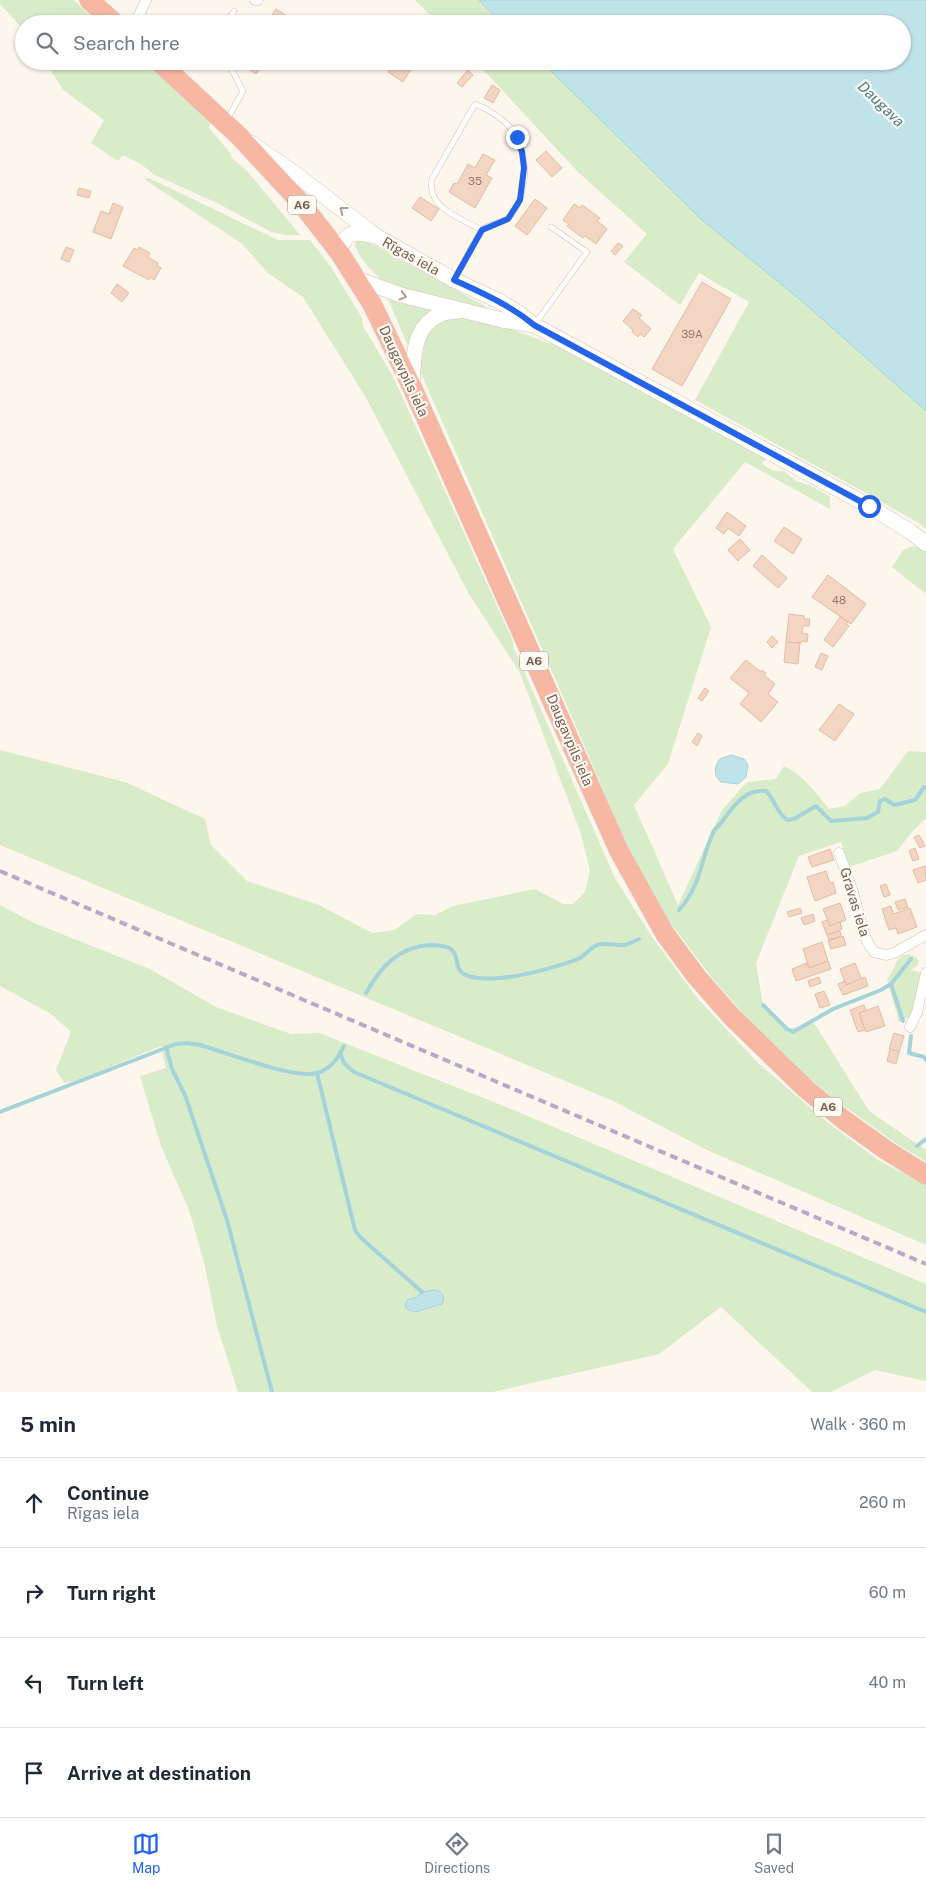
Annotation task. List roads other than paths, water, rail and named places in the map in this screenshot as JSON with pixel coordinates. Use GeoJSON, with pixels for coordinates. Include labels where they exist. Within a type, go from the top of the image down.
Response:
{"type":"FeatureCollection","features":[{"type":"Feature","properties":{"kind":"highway"},"geometry":{"type":"LineString","coordinates":[[89,0],[106,15]]}},
{"type":"Feature","properties":{"kind":"highway","name":"Rīgas iela"},"geometry":{"type":"LineString","coordinates":[[168,70],[239,136]]}},
{"type":"Feature","properties":{"kind":"highway","name":"Daugavpils iela"},"geometry":{"type":"LineString","coordinates":[[239,136],[301,203],[338,252],[376,311],[412,387],[619,851],[665,934],[696,976],[731,1016],[806,1089],[844,1120],[886,1150],[926,1175]]}},
{"type":"Feature","properties":{"kind":"main road","name":"Rīgas iela"},"geometry":{"type":"LineString","coordinates":[[239,136],[290,170],[361,222],[376,236],[454,280],[513,309],[534,325],[869,506],[911,532],[926,544]]}},
{"type":"Feature","properties":{"kind":"main road"},"geometry":{"type":"LineString","coordinates":[[338,252],[343,240],[352,233],[376,236]]}},
{"type":"Feature","properties":{"kind":"main road"},"geometry":{"type":"LineString","coordinates":[[357,280],[401,296],[502,320],[534,325]]}},
{"type":"Feature","properties":{"kind":"main road"},"geometry":{"type":"LineString","coordinates":[[412,387],[415,346],[421,331],[429,321],[440,314],[464,310]]}},
{"type":"Feature","properties":{"kind":"street"},"geometry":{"type":"LineString","coordinates":[[139,15],[146,0]]}},
{"type":"Feature","properties":{"kind":"street","name":"Gravas iela"},"geometry":{"type":"LineString","coordinates":[[839,854],[853,892],[864,934],[871,948],[879,954],[890,954],[926,935]]}},
{"type":"Feature","properties":{"kind":"street"},"geometry":{"type":"LineString","coordinates":[[910,1027],[917,1012],[926,972]]}},
{"type":"Feature","properties":{"kind":"lane"},"geometry":{"type":"LineString","coordinates":[[232,15],[234,11]]}},
{"type":"Feature","properties":{"kind":"lane"},"geometry":{"type":"LineString","coordinates":[[225,123],[243,91],[232,70]]}},
{"type":"Feature","properties":{"kind":"lane"},"geometry":{"type":"LineString","coordinates":[[454,280],[482,230],[501,223],[513,213],[522,193],[524,168],[521,145],[514,131],[495,113],[475,104],[432,179],[431,188],[435,200],[440,206],[482,230]]}},
{"type":"Feature","properties":{"kind":"lane"},"geometry":{"type":"LineString","coordinates":[[534,325],[587,252],[551,227]]}},
{"type":"Feature","properties":{"kind":"water","name":"Daugava"},"geometry":{"type":"Polygon","coordinates":[[[479,0],[926,0],[926,411],[803,302],[702,220],[550,70],[911,70],[911,15],[493,15],[479,0]]]}},
{"type":"Feature","properties":{"kind":"water"},"geometry":{"type":"Polygon","coordinates":[[[731,755],[744,759],[748,765],[746,777],[738,784],[721,782],[716,774],[716,765],[720,759],[731,755]]]}},
{"type":"Feature","properties":{"kind":"water"},"geometry":{"type":"Polygon","coordinates":[[[435,1290],[443,1295],[442,1304],[415,1312],[407,1309],[405,1306],[407,1300],[415,1298],[422,1292],[435,1290]]]}},
{"type":"Feature","properties":{"kind":"waterway"},"geometry":{"type":"LineString","coordinates":[[679,910],[696,883],[713,832],[735,805],[751,793],[766,791],[787,820],[794,819],[816,806],[831,821],[867,818],[878,812],[880,801],[885,799],[894,805],[915,800],[924,787],[926,788]]}},
{"type":"Feature","properties":{"kind":"waterway"},"geometry":{"type":"LineString","coordinates":[[366,993],[377,975],[391,960],[399,954],[418,947],[435,945],[449,948],[456,957],[460,971],[476,978],[494,978],[529,973],[563,964],[580,958],[598,945],[624,945],[639,939]]}},
{"type":"Feature","properties":{"kind":"waterway"},"geometry":{"type":"LineString","coordinates":[[903,1021],[891,984],[911,959]]}},
{"type":"Feature","properties":{"kind":"waterway"},"geometry":{"type":"LineString","coordinates":[[763,1005],[787,1029],[793,1032],[833,1009],[881,990],[891,984]]}},
{"type":"Feature","properties":{"kind":"waterway"},"geometry":{"type":"LineString","coordinates":[[911,1036],[909,1053],[924,1057],[926,1060]]}},
{"type":"Feature","properties":{"kind":"waterway"},"geometry":{"type":"LineString","coordinates":[[0,1112],[176,1044],[200,1045],[277,1069],[307,1074],[317,1073],[330,1066],[337,1059],[344,1046]]}},
{"type":"Feature","properties":{"kind":"waterway"},"geometry":{"type":"LineString","coordinates":[[166,1047],[172,1069],[185,1095],[227,1220],[272,1392]]}},
{"type":"Feature","properties":{"kind":"waterway"},"geometry":{"type":"LineString","coordinates":[[340,1053],[344,1063],[354,1072],[926,1312]]}},
{"type":"Feature","properties":{"kind":"waterway"},"geometry":{"type":"LineString","coordinates":[[317,1073],[355,1230],[360,1237],[422,1292]]}},
{"type":"Feature","properties":{"kind":"waterway"},"geometry":{"type":"LineString","coordinates":[[917,1146],[926,1139]]}},
{"type":"Feature","properties":{"kind":"railway"},"geometry":{"type":"LineString","coordinates":[[0,871],[926,1264]]}}]}
